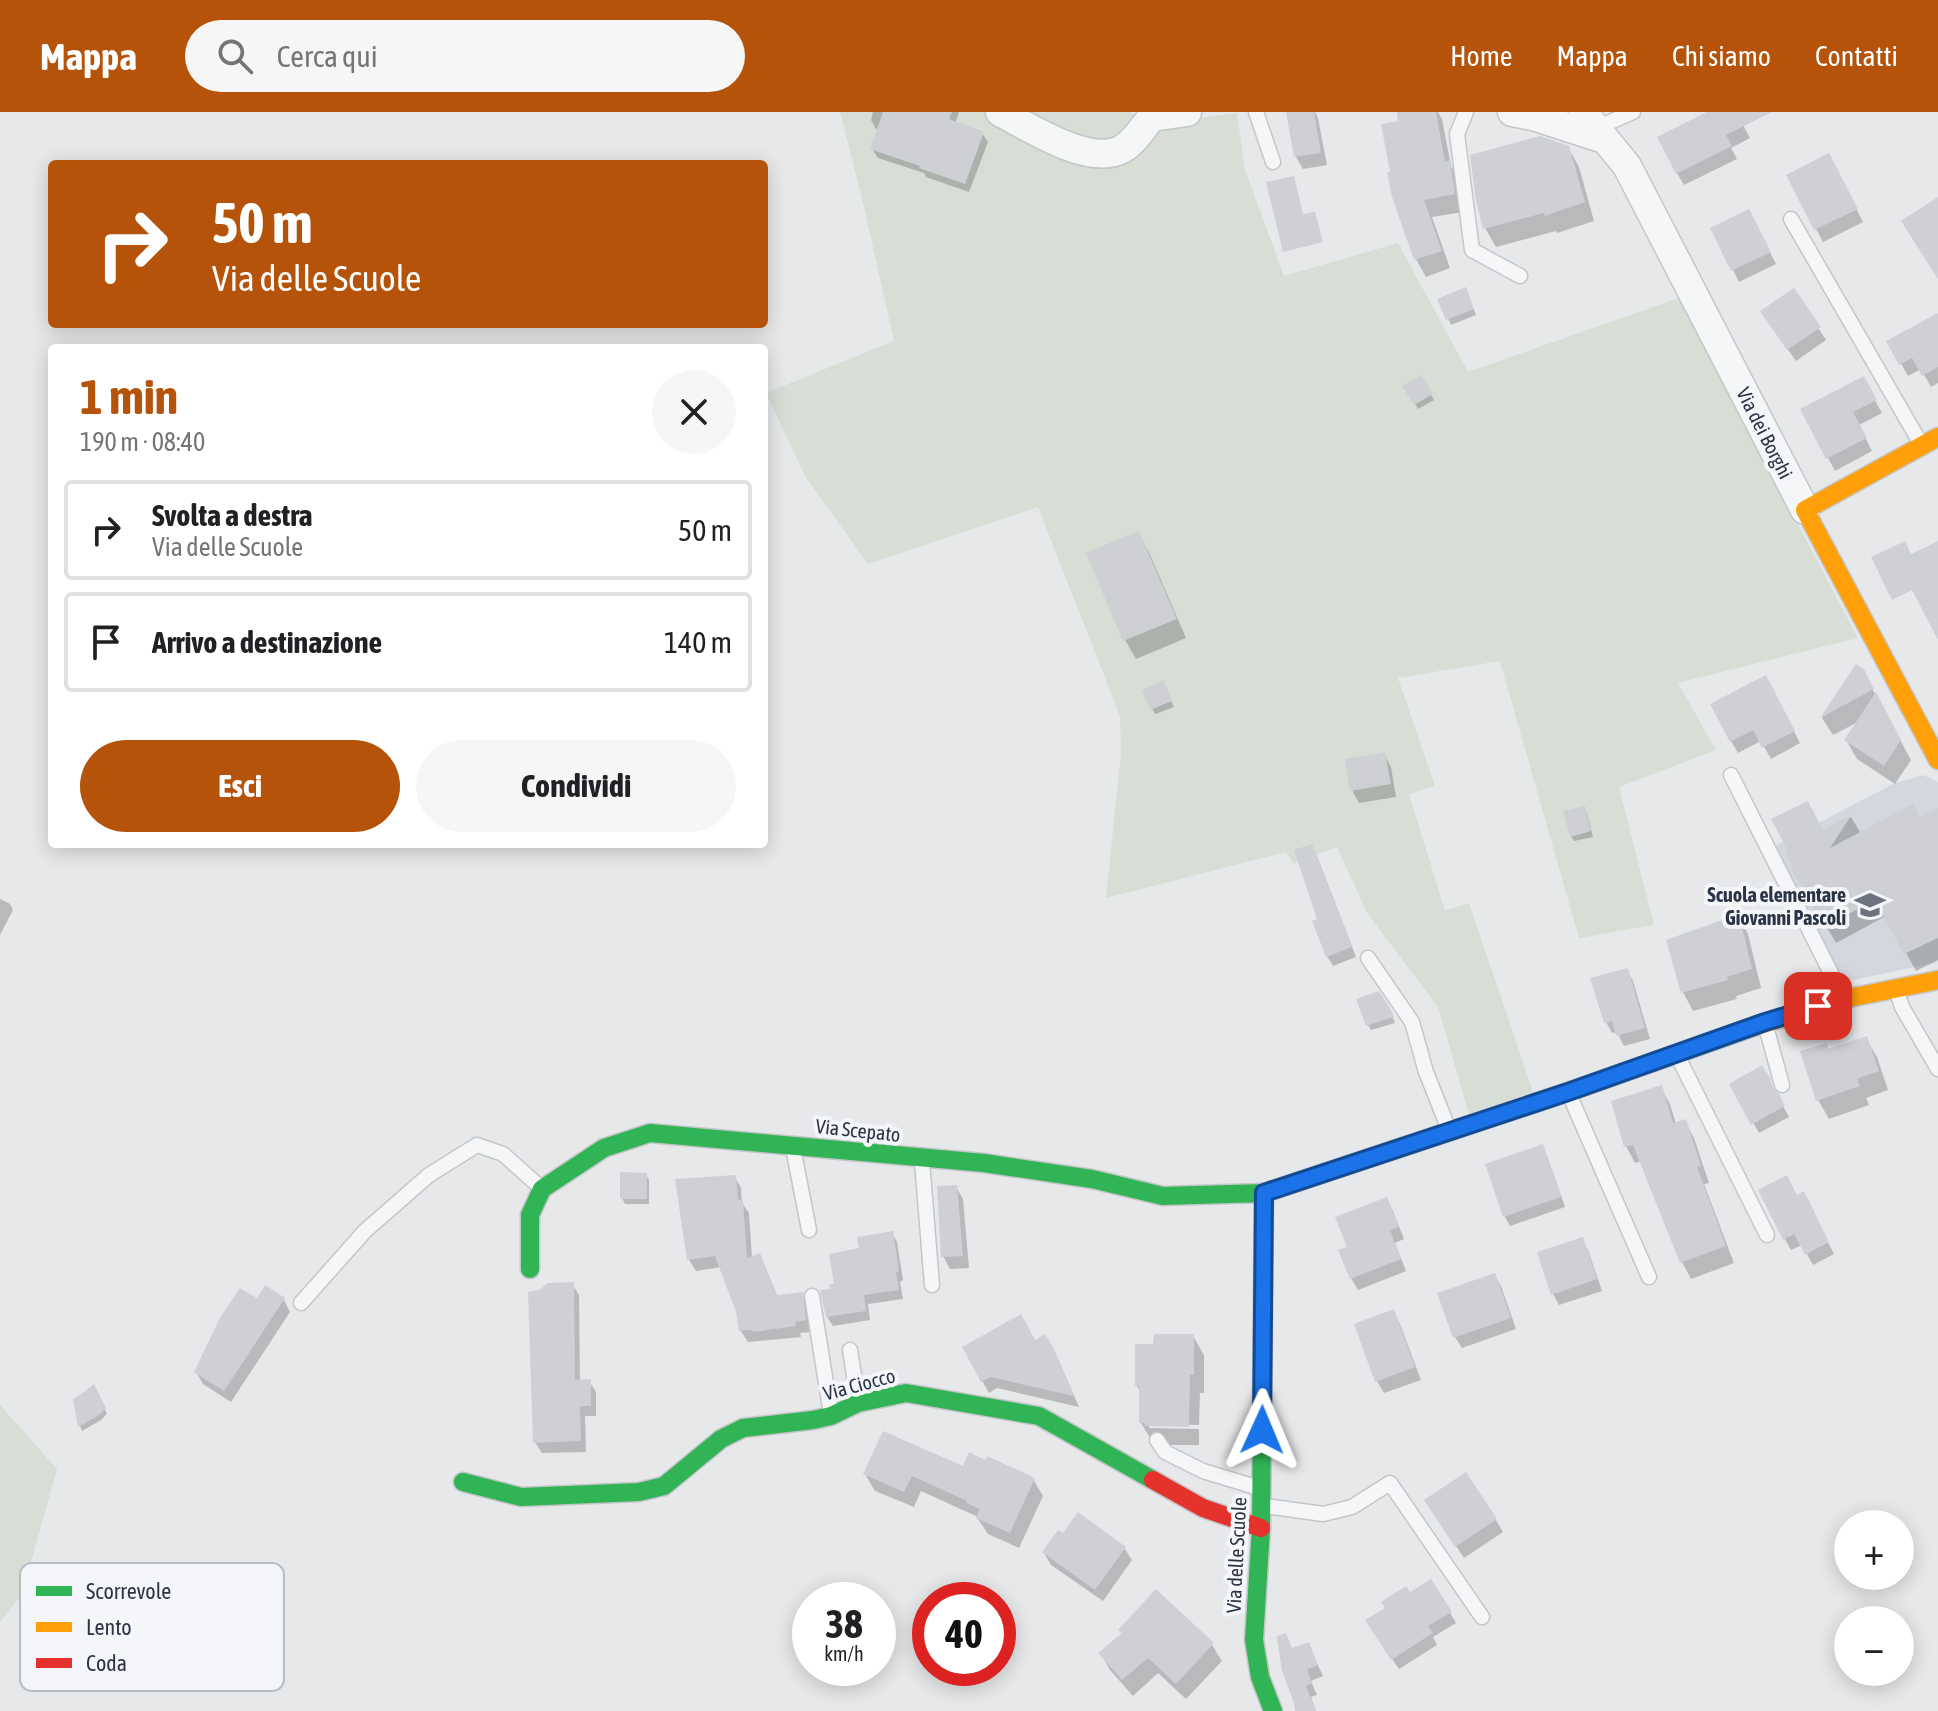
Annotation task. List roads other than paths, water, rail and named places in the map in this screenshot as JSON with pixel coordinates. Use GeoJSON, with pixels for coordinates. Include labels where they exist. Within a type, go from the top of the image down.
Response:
{"type":"FeatureCollection","features":[{"type":"Feature","properties":{"kind":"street"},"geometry":{"type":"LineString","coordinates":[[1000,112],[1061,145],[1107,156],[1125,148],[1152,117],[1187,112]]}},
{"type":"Feature","properties":{"kind":"street"},"geometry":{"type":"LineString","coordinates":[[1512,112],[1594,126]]}},
{"type":"Feature","properties":{"kind":"street","name":"Via dei Borghi"},"geometry":{"type":"LineString","coordinates":[[1594,126],[1627,166],[1938,760]]}},
{"type":"Feature","properties":{"kind":"street"},"geometry":{"type":"LineString","coordinates":[[1805,510],[1930,441]]}},
{"type":"Feature","properties":{"kind":"street"},"geometry":{"type":"LineString","coordinates":[[1264,1193],[1568,1092],[1765,1022],[1844,999],[1938,980]]}},
{"type":"Feature","properties":{"kind":"street","name":"Via Scepato"},"geometry":{"type":"LineString","coordinates":[[542,1189],[604,1148],[650,1133],[984,1163],[1092,1179],[1163,1196],[1264,1193]]}},
{"type":"Feature","properties":{"kind":"street"},"geometry":{"type":"LineString","coordinates":[[530,1269],[530,1215],[542,1189]]}},
{"type":"Feature","properties":{"kind":"street","name":"Via delle Scuole"},"geometry":{"type":"LineString","coordinates":[[1264,1193],[1262,1497],[1254,1640],[1260,1677],[1273,1711]]}},
{"type":"Feature","properties":{"kind":"street","name":"Via Ciocco"},"geometry":{"type":"LineString","coordinates":[[463,1482],[521,1497],[639,1492],[664,1486],[721,1439],[743,1428],[831,1416],[858,1403],[906,1393],[1039,1416],[1203,1508],[1261,1528]]}},
{"type":"Feature","properties":{"kind":"lane"},"geometry":{"type":"LineString","coordinates":[[1256,112],[1273,162]]}},
{"type":"Feature","properties":{"kind":"lane"},"geometry":{"type":"LineString","coordinates":[[1466,112],[1457,134],[1472,250],[1520,276]]}},
{"type":"Feature","properties":{"kind":"lane"},"geometry":{"type":"LineString","coordinates":[[1594,126],[1633,112]]}},
{"type":"Feature","properties":{"kind":"lane"},"geometry":{"type":"LineString","coordinates":[[1791,219],[1930,441]]}},
{"type":"Feature","properties":{"kind":"lane"},"geometry":{"type":"LineString","coordinates":[[1731,775],[1844,999]]}},
{"type":"Feature","properties":{"kind":"lane"},"geometry":{"type":"LineString","coordinates":[[1368,958],[1412,1022],[1426,1072],[1449,1131]]}},
{"type":"Feature","properties":{"kind":"lane"},"geometry":{"type":"LineString","coordinates":[[1896,987],[1902,1007],[1938,1069]]}},
{"type":"Feature","properties":{"kind":"lane"},"geometry":{"type":"LineString","coordinates":[[1765,1022],[1782,1085]]}},
{"type":"Feature","properties":{"kind":"lane"},"geometry":{"type":"LineString","coordinates":[[1676,1054],[1767,1235]]}},
{"type":"Feature","properties":{"kind":"lane"},"geometry":{"type":"LineString","coordinates":[[1568,1092],[1649,1277]]}},
{"type":"Feature","properties":{"kind":"lane"},"geometry":{"type":"LineString","coordinates":[[301,1303],[365,1231],[429,1175],[477,1145],[503,1154],[542,1189]]}},
{"type":"Feature","properties":{"kind":"lane"},"geometry":{"type":"LineString","coordinates":[[793,1146],[809,1230]]}},
{"type":"Feature","properties":{"kind":"lane"},"geometry":{"type":"LineString","coordinates":[[922,1159],[932,1285]]}},
{"type":"Feature","properties":{"kind":"lane"},"geometry":{"type":"LineString","coordinates":[[812,1296],[831,1416]]}},
{"type":"Feature","properties":{"kind":"lane"},"geometry":{"type":"LineString","coordinates":[[850,1350],[858,1403]]}},
{"type":"Feature","properties":{"kind":"lane"},"geometry":{"type":"LineString","coordinates":[[1157,1440],[1165,1452],[1203,1471],[1262,1497],[1323,1514],[1352,1507],[1390,1483],[1482,1617]]}},
{"type":"Feature","properties":{"kind":"place","name":"Scuola elementare Giovanni Pascoli"},"geometry":{"type":"Point","coordinates":[1870,905]}}]}
